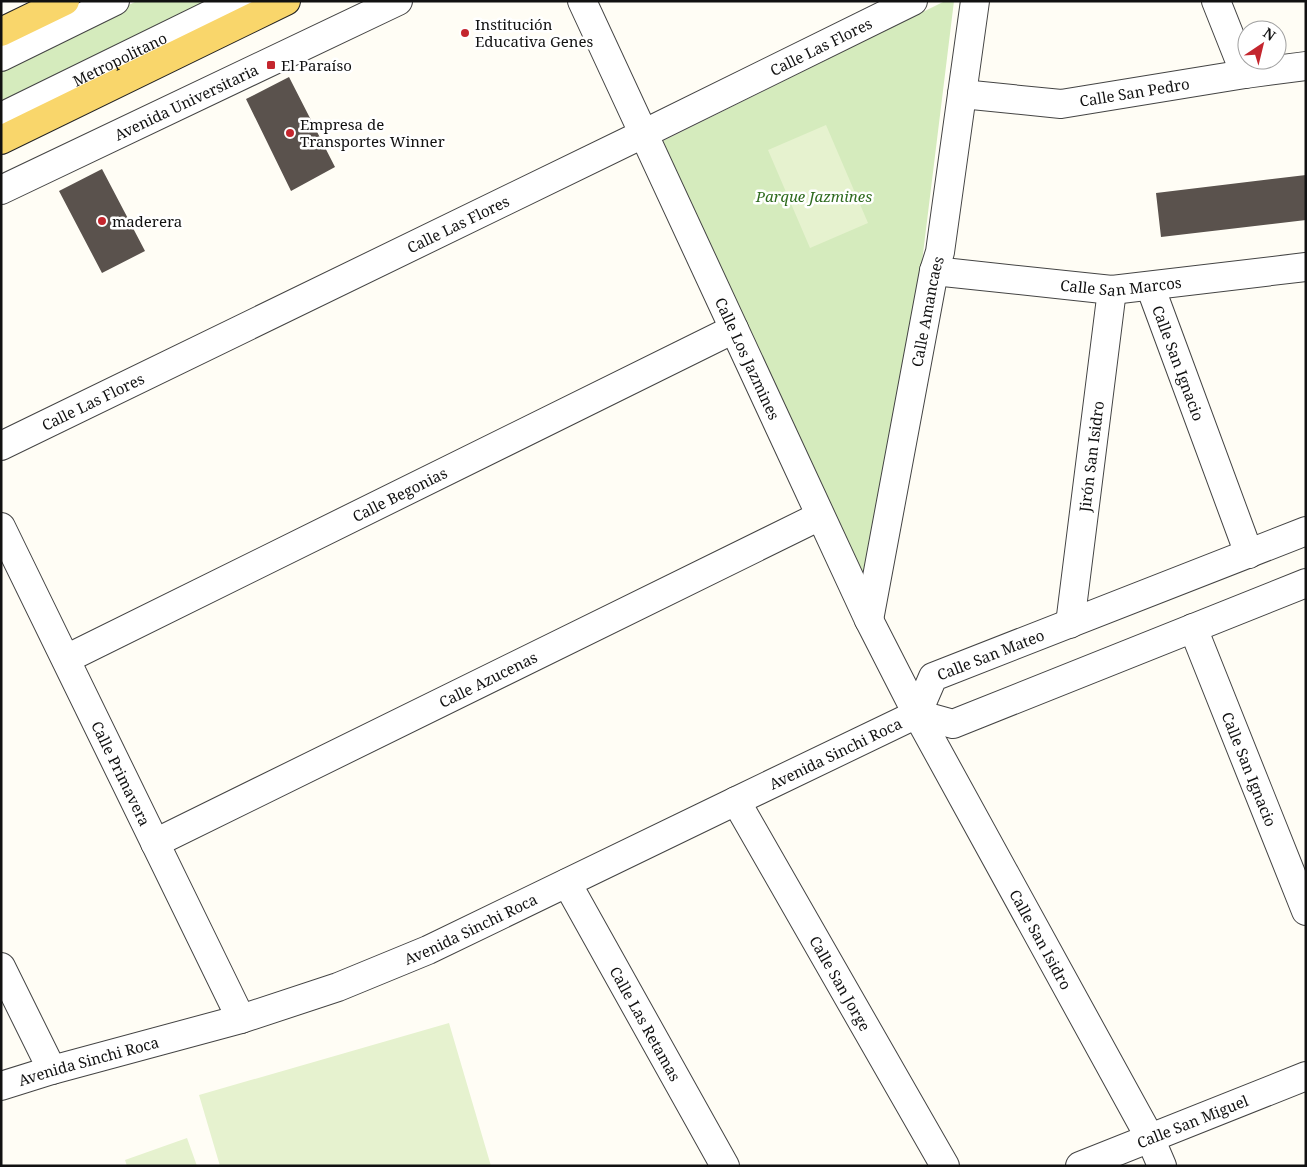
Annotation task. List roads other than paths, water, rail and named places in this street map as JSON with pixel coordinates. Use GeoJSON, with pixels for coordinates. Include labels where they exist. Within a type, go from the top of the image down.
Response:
{"type":"FeatureCollection","features":[{"type":"Feature","properties":{"kind":"main road"},"geometry":{"type":"LineString","coordinates":[[1,32],[65,1]]}},
{"type":"Feature","properties":{"kind":"main road"},"geometry":{"type":"LineString","coordinates":[[1,140],[286,1]]}},
{"type":"Feature","properties":{"kind":"street"},"geometry":{"type":"LineString","coordinates":[[1,57],[115,1]]}},
{"type":"Feature","properties":{"kind":"street","name":"Metropolitano"},"geometry":{"type":"LineString","coordinates":[[1,117],[238,1]]}},
{"type":"Feature","properties":{"kind":"street","name":"Avenida Universitaria"},"geometry":{"type":"LineString","coordinates":[[1,190],[398,1]]}},
{"type":"Feature","properties":{"kind":"street","name":"Calle Los Jazmines"},"geometry":{"type":"LineString","coordinates":[[582,1],[820,516],[869,620],[917,714]]}},
{"type":"Feature","properties":{"kind":"street","name":"Calle Las Flores"},"geometry":{"type":"LineString","coordinates":[[1,446],[913,1]]}},
{"type":"Feature","properties":{"kind":"street","name":"Calle Amancaes"},"geometry":{"type":"LineString","coordinates":[[869,620],[934,271],[940,252],[974,1]]}},
{"type":"Feature","properties":{"kind":"street"},"geometry":{"type":"LineString","coordinates":[[1216,1],[1245,74]]}},
{"type":"Feature","properties":{"kind":"street","name":"Calle San Pedro"},"geometry":{"type":"LineString","coordinates":[[962,94],[1061,104],[1306,66]]}},
{"type":"Feature","properties":{"kind":"street","name":"Calle San Marcos"},"geometry":{"type":"LineString","coordinates":[[934,271],[1112,290],[1306,267]]}},
{"type":"Feature","properties":{"kind":"street","name":"Calle San Ignacio"},"geometry":{"type":"LineString","coordinates":[[1150,286],[1249,554]]}},
{"type":"Feature","properties":{"kind":"street","name":"Jirón San Isidro"},"geometry":{"type":"LineString","coordinates":[[1070,624],[1112,290]]}},
{"type":"Feature","properties":{"kind":"street","name":"Calle Begonias"},"geometry":{"type":"LineString","coordinates":[[66,659],[734,329]]}},
{"type":"Feature","properties":{"kind":"street","name":"Calle Azucenas"},"geometry":{"type":"LineString","coordinates":[[155,843],[820,516]]}},
{"type":"Feature","properties":{"kind":"street","name":"Calle Primavera"},"geometry":{"type":"LineString","coordinates":[[1,527],[241,1019]]}},
{"type":"Feature","properties":{"kind":"street","name":"Calle San Mateo"},"geometry":{"type":"LineString","coordinates":[[917,714],[933,678],[1306,532]]}},
{"type":"Feature","properties":{"kind":"street"},"geometry":{"type":"LineString","coordinates":[[917,714],[953,724],[1306,583]]}},
{"type":"Feature","properties":{"kind":"street","name":"Calle San Ignacio"},"geometry":{"type":"LineString","coordinates":[[1193,628],[1306,911]]}},
{"type":"Feature","properties":{"kind":"street","name":"Avenida Sinchi Roca"},"geometry":{"type":"LineString","coordinates":[[1,1086],[52,1070],[241,1019],[338,987],[428,950],[917,714]]}},
{"type":"Feature","properties":{"kind":"street","name":"Calle San Isidro"},"geometry":{"type":"LineString","coordinates":[[917,714],[1150,1138],[1162,1166]]}},
{"type":"Feature","properties":{"kind":"street","name":"Calle San Jorge"},"geometry":{"type":"LineString","coordinates":[[736,801],[945,1166]]}},
{"type":"Feature","properties":{"kind":"street","name":"Calle Las Retamas"},"geometry":{"type":"LineString","coordinates":[[566,883],[725,1166]]}},
{"type":"Feature","properties":{"kind":"street"},"geometry":{"type":"LineString","coordinates":[[1,967],[52,1070]]}},
{"type":"Feature","properties":{"kind":"street","name":"Calle San Miguel"},"geometry":{"type":"LineString","coordinates":[[1080,1166],[1306,1076]]}},
{"type":"Feature","properties":{"kind":"place","name":"Institución Educativa Genes"},"geometry":{"type":"Point","coordinates":[465,33]}},
{"type":"Feature","properties":{"kind":"place","name":"El Paraíso"},"geometry":{"type":"Point","coordinates":[271,65]}},
{"type":"Feature","properties":{"kind":"place","name":"Empresa de Transportes Winner"},"geometry":{"type":"Point","coordinates":[290,133]}},
{"type":"Feature","properties":{"kind":"place","name":"maderera"},"geometry":{"type":"Point","coordinates":[102,221]}},
{"type":"Feature","properties":{"kind":"park label","name":"Parque Jazmines"},"geometry":{"type":"Point","coordinates":[814,196]}}]}
